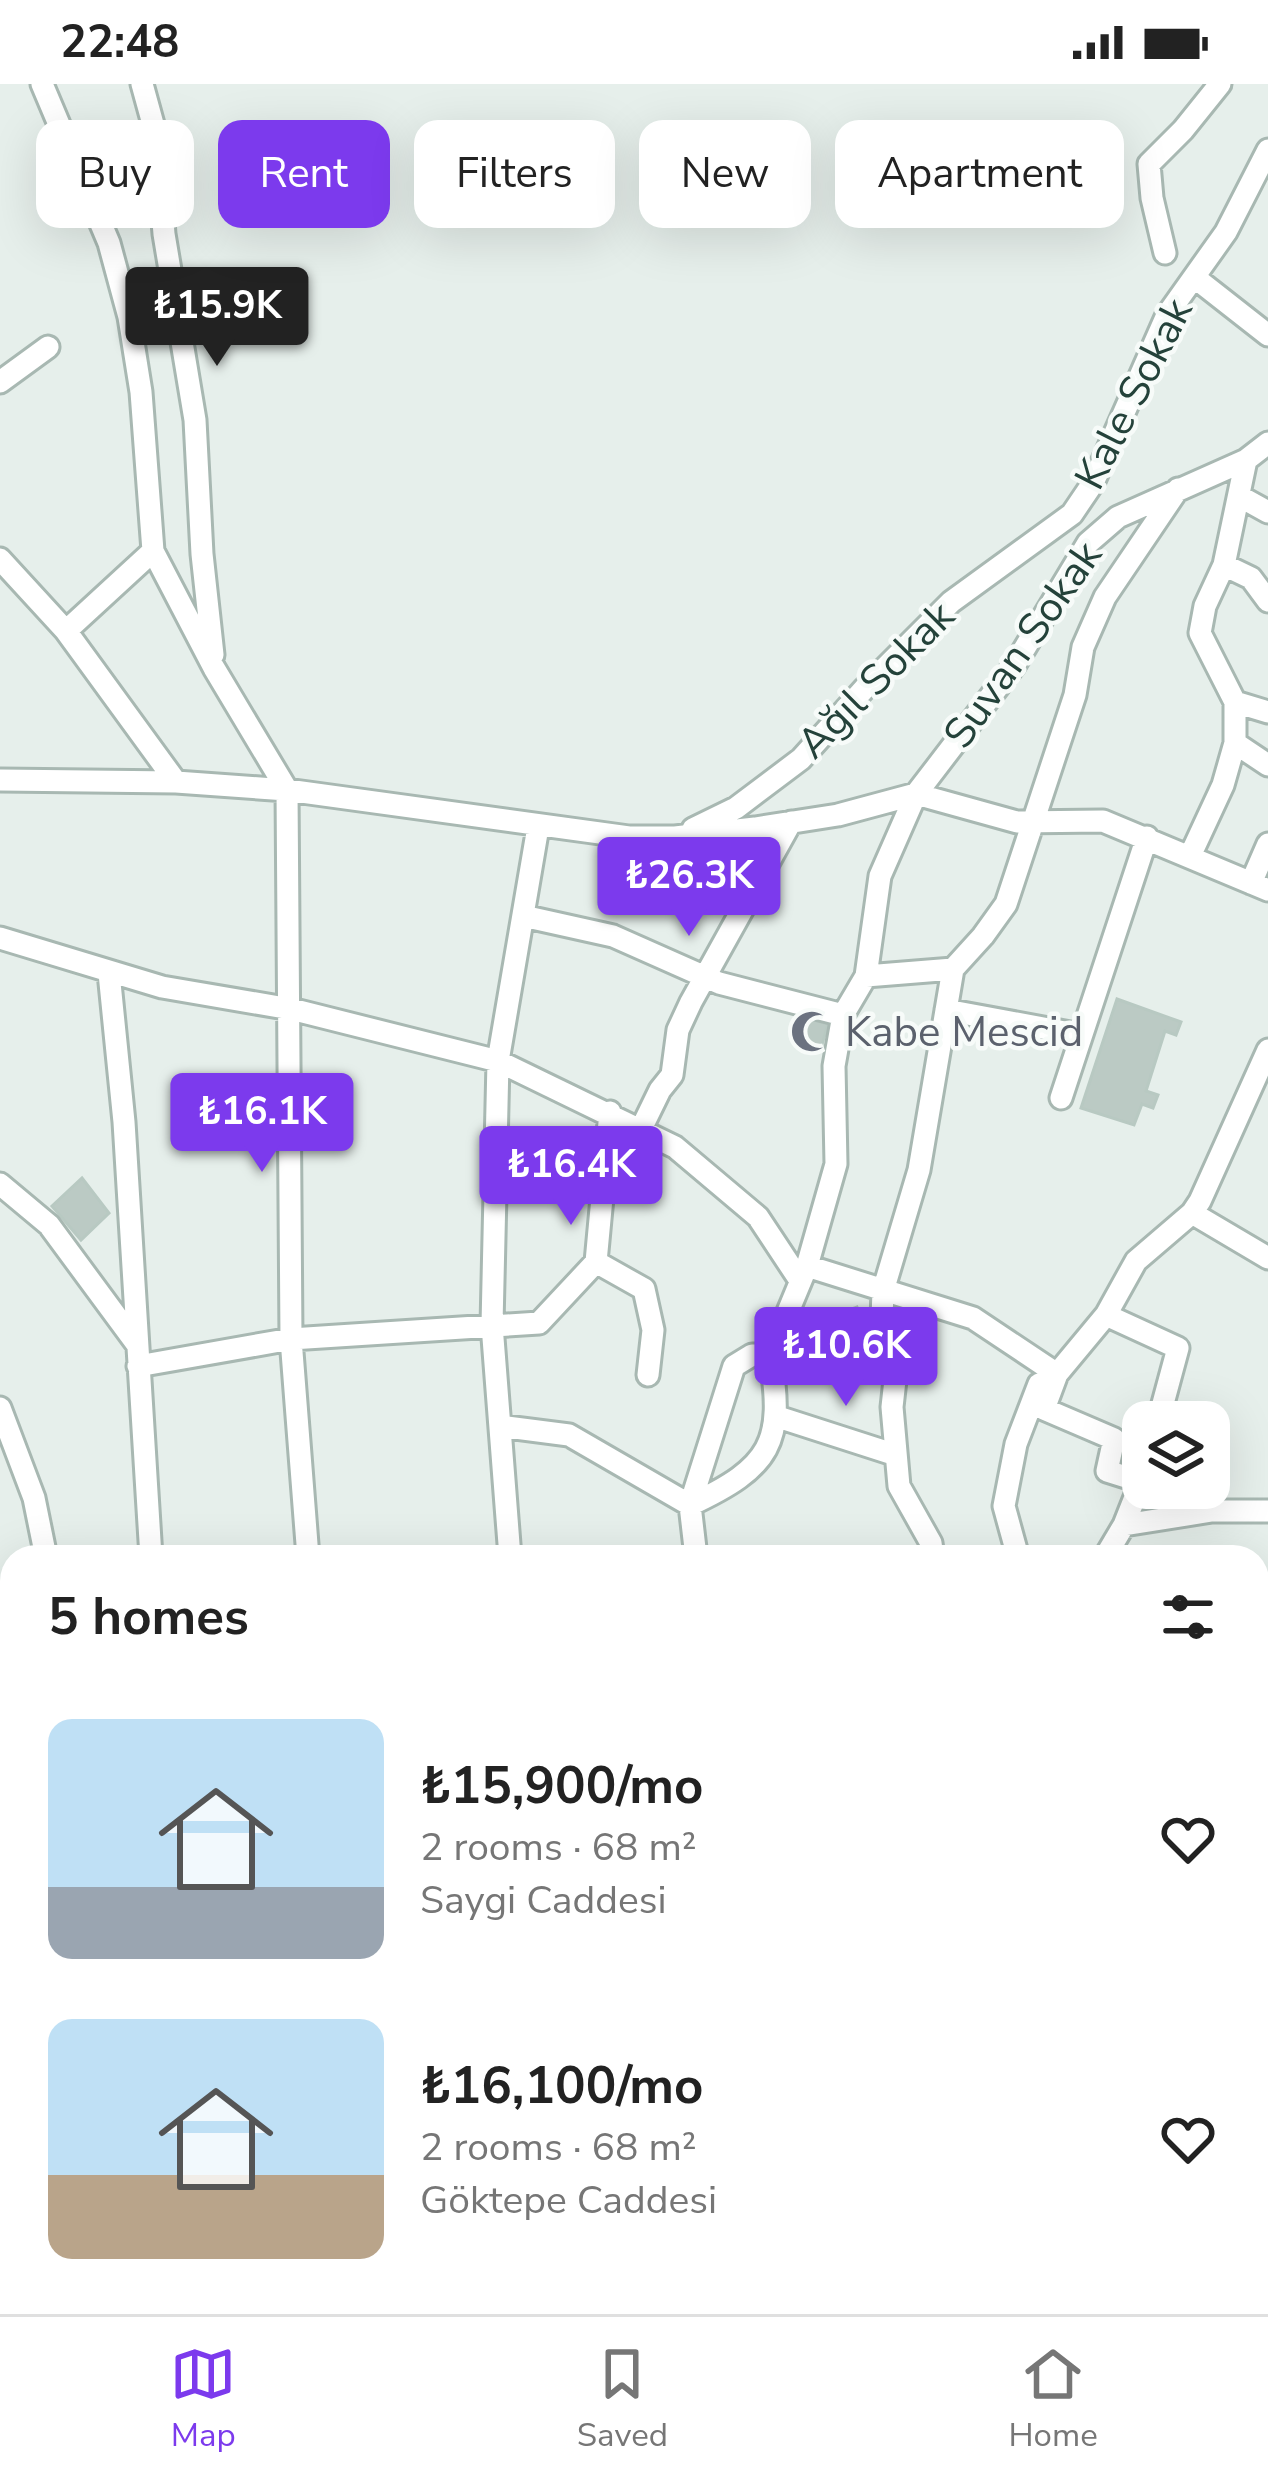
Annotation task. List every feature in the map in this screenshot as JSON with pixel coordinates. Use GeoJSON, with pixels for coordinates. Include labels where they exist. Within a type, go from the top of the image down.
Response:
{"type":"FeatureCollection","features":[{"type":"Feature","properties":{"kind":"street"},"geometry":{"type":"LineString","coordinates":[[42,84],[110,243],[129,317],[141,392],[153,551],[214,668],[287,790],[291,1339],[307,1545]]}},
{"type":"Feature","properties":{"kind":"street"},"geometry":{"type":"LineString","coordinates":[[142,84],[156,135],[164,234],[192,402],[214,668]]}},
{"type":"Feature","properties":{"kind":"street"},"geometry":{"type":"LineString","coordinates":[[1165,253],[1149,164],[1220,84]]}},
{"type":"Feature","properties":{"kind":"street","name":"Kale Sokak"},"geometry":{"type":"LineString","coordinates":[[1072,514],[1093,483],[1167,315],[1226,232],[1268,150]]}},
{"type":"Feature","properties":{"kind":"street"},"geometry":{"type":"LineString","coordinates":[[1194,277],[1268,335]]}},
{"type":"Feature","properties":{"kind":"street"},"geometry":{"type":"LineString","coordinates":[[0,382],[48,347]]}},
{"type":"Feature","properties":{"kind":"street","name":"Suvan Sokak"},"geometry":{"type":"LineString","coordinates":[[866,976],[880,876],[916,794],[1015,666],[1077,561],[1118,517],[1246,460],[1268,442]]}},
{"type":"Feature","properties":{"kind":"street"},"geometry":{"type":"LineString","coordinates":[[1190,856],[1223,785],[1235,743],[1235,702],[1200,633],[1205,606],[1224,565],[1246,460]]}},
{"type":"Feature","properties":{"kind":"street"},"geometry":{"type":"LineString","coordinates":[[931,1545],[899,1486],[892,1407],[896,1381],[882,1318],[883,1291],[919,1170],[953,969],[1006,904],[1075,694],[1083,647],[1105,597],[1179,488]]}},
{"type":"Feature","properties":{"kind":"street"},"geometry":{"type":"LineString","coordinates":[[1239,496],[1268,512]]}},
{"type":"Feature","properties":{"kind":"street"},"geometry":{"type":"LineString","coordinates":[[1072,514],[1098,535]]}},
{"type":"Feature","properties":{"kind":"street","name":"Ağıl Sokak"},"geometry":{"type":"LineString","coordinates":[[675,837],[736,808],[801,759],[951,602],[1072,514]]}},
{"type":"Feature","properties":{"kind":"street"},"geometry":{"type":"LineString","coordinates":[[66,632],[153,551]]}},
{"type":"Feature","properties":{"kind":"street"},"geometry":{"type":"LineString","coordinates":[[1224,565],[1251,578],[1268,601]]}},
{"type":"Feature","properties":{"kind":"street"},"geometry":{"type":"LineString","coordinates":[[4,574],[66,632],[176,782]]}},
{"type":"Feature","properties":{"kind":"street"},"geometry":{"type":"LineString","coordinates":[[1235,702],[1268,712]]}},
{"type":"Feature","properties":{"kind":"street"},"geometry":{"type":"LineString","coordinates":[[1235,743],[1268,765]]}},
{"type":"Feature","properties":{"kind":"street"},"geometry":{"type":"LineString","coordinates":[[0,780],[176,782],[287,790],[629,837],[675,837],[838,815],[916,794],[1017,822],[1102,821],[1260,886],[1268,844]]}},
{"type":"Feature","properties":{"kind":"street"},"geometry":{"type":"LineString","coordinates":[[641,1130],[672,1075],[678,1030],[791,822]]}},
{"type":"Feature","properties":{"kind":"street"},"geometry":{"type":"LineString","coordinates":[[509,1545],[492,1325],[498,1061],[538,827]]}},
{"type":"Feature","properties":{"kind":"street"},"geometry":{"type":"LineString","coordinates":[[1060,1098],[1147,837]]}},
{"type":"Feature","properties":{"kind":"street"},"geometry":{"type":"LineString","coordinates":[[523,916],[613,936],[705,977],[843,1015]]}},
{"type":"Feature","properties":{"kind":"street"},"geometry":{"type":"LineString","coordinates":[[0,938],[162,987],[291,1009],[498,1061],[610,1112],[675,1148],[758,1217],[803,1272],[973,1318],[1051,1370]]}},
{"type":"Feature","properties":{"kind":"street"},"geometry":{"type":"LineString","coordinates":[[690,1504],[722,1490],[762,1459],[778,1417],[770,1355],[803,1272],[836,1164],[834,1066],[843,1015],[866,976],[953,969]]}},
{"type":"Feature","properties":{"kind":"street"},"geometry":{"type":"LineString","coordinates":[[109,973],[124,1122],[150,1545]]}},
{"type":"Feature","properties":{"kind":"street"},"geometry":{"type":"LineString","coordinates":[[946,1010],[1081,1035]]}},
{"type":"Feature","properties":{"kind":"street"},"geometry":{"type":"LineString","coordinates":[[1015,1545],[1004,1506],[1016,1444],[1051,1370],[1106,1315],[1136,1261],[1192,1213],[1268,1050]]}},
{"type":"Feature","properties":{"kind":"street"},"geometry":{"type":"LineString","coordinates":[[137,1355],[291,1339],[538,1323],[596,1262],[610,1112]]}},
{"type":"Feature","properties":{"kind":"street"},"geometry":{"type":"LineString","coordinates":[[0,1184],[50,1226],[137,1355]]}},
{"type":"Feature","properties":{"kind":"street"},"geometry":{"type":"LineString","coordinates":[[1192,1213],[1268,1258]]}},
{"type":"Feature","properties":{"kind":"street"},"geometry":{"type":"LineString","coordinates":[[596,1262],[644,1289],[653,1330],[648,1375]]}},
{"type":"Feature","properties":{"kind":"street"},"geometry":{"type":"LineString","coordinates":[[1106,1315],[1178,1348],[1164,1401]]}},
{"type":"Feature","properties":{"kind":"street"},"geometry":{"type":"LineString","coordinates":[[695,1545],[690,1504],[734,1366],[752,1355],[770,1355]]}},
{"type":"Feature","properties":{"kind":"street"},"geometry":{"type":"LineString","coordinates":[[1051,1370],[1044,1409],[1114,1438],[1107,1471],[1122,1474]]}},
{"type":"Feature","properties":{"kind":"street"},"geometry":{"type":"LineString","coordinates":[[0,1408],[34,1498],[44,1545]]}},
{"type":"Feature","properties":{"kind":"street"},"geometry":{"type":"LineString","coordinates":[[778,1417],[896,1454]]}},
{"type":"Feature","properties":{"kind":"street"},"geometry":{"type":"LineString","coordinates":[[500,1426],[569,1435],[690,1504]]}},
{"type":"Feature","properties":{"kind":"street"},"geometry":{"type":"LineString","coordinates":[[1112,1545],[1130,1509]]}},
{"type":"Feature","properties":{"kind":"street"},"geometry":{"type":"LineString","coordinates":[[1124,1525],[1212,1510],[1268,1511]]}},
{"type":"Feature","properties":{"kind":"building"},"geometry":{"type":"Polygon","coordinates":[[[1117,999],[1181,1022],[1176,1035],[1165,1031],[1146,1091],[1158,1095],[1153,1108],[1142,1104],[1134,1125],[1081,1108],[1117,999]]]}},
{"type":"Feature","properties":{"kind":"building","name":"Kabe Mescid"},"geometry":{"type":"Polygon","coordinates":[[[800,1016],[828,1024],[821,1048],[793,1040],[800,1016]]]}},
{"type":"Feature","properties":{"kind":"building"},"geometry":{"type":"Polygon","coordinates":[[[82,1178],[109,1213],[81,1240],[52,1206],[82,1178]]]}},
{"type":"Feature","properties":{"kind":"building"},"geometry":{"type":"Polygon","coordinates":[[[857,1307],[867,1331],[832,1346],[822,1321],[857,1307]]]}},
{"type":"Feature","properties":{"kind":"place","name":"Kabe Mescid"},"geometry":{"type":"Point","coordinates":[811,1032]}}]}
